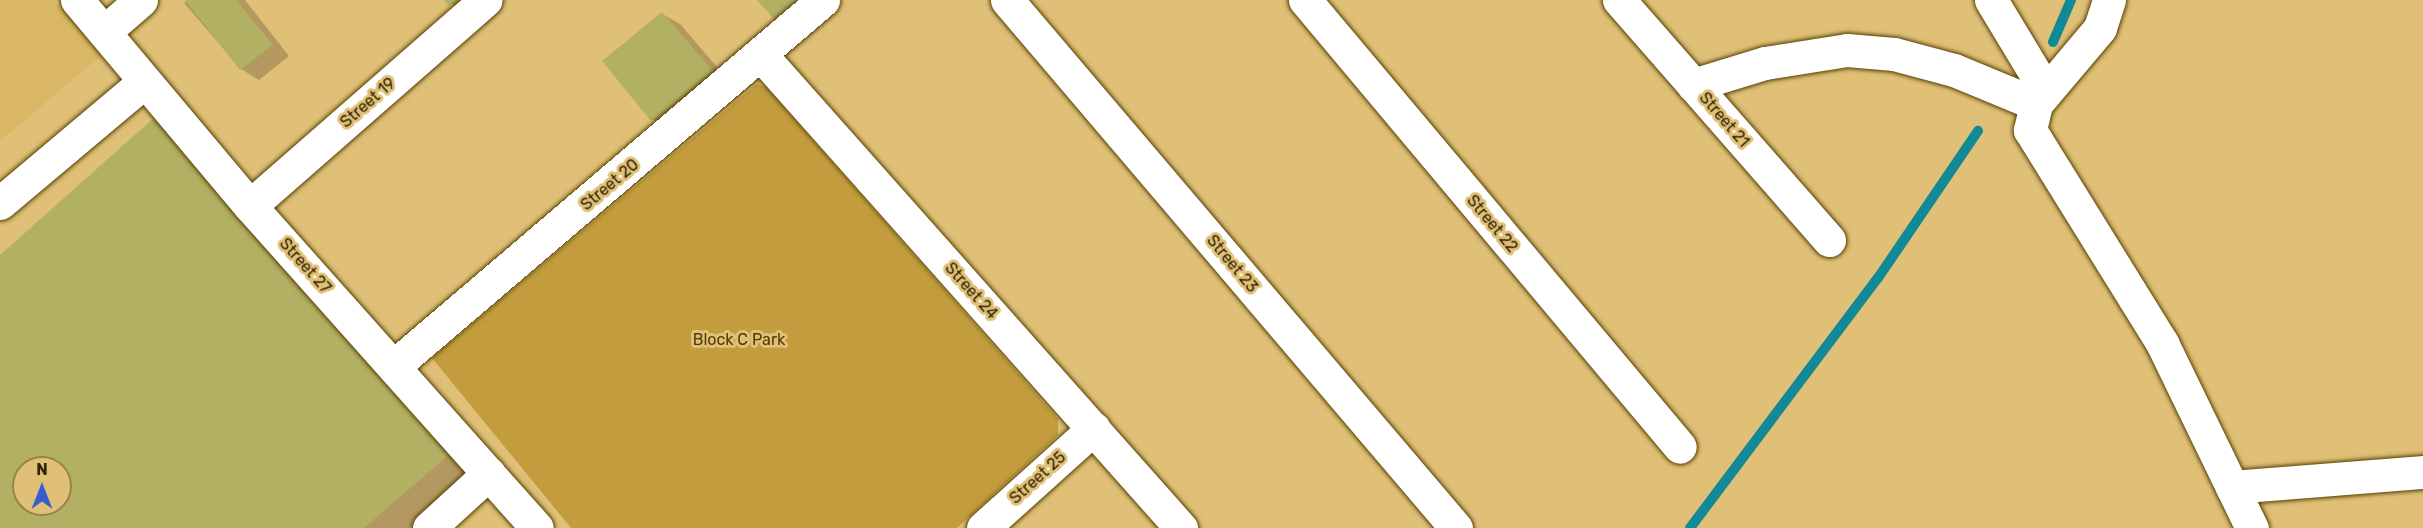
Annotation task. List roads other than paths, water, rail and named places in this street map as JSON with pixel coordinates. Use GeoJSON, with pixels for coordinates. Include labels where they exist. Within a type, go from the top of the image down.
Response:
{"type":"FeatureCollection","features":[{"type":"Feature","properties":{"kind":"street","name":"Street 27"},"geometry":{"type":"LineString","coordinates":[[77,0],[250,206],[537,528]]}},
{"type":"Feature","properties":{"kind":"street"},"geometry":{"type":"LineString","coordinates":[[104,33],[141,0]]}},
{"type":"Feature","properties":{"kind":"street","name":"Street 19"},"geometry":{"type":"LineString","coordinates":[[250,206],[485,0]]}},
{"type":"Feature","properties":{"kind":"street","name":"Street 20"},"geometry":{"type":"LineString","coordinates":[[394,366],[823,0]]}},
{"type":"Feature","properties":{"kind":"street","name":"Street 23"},"geometry":{"type":"LineString","coordinates":[[1007,0],[1456,528]]}},
{"type":"Feature","properties":{"kind":"street","name":"Street 22"},"geometry":{"type":"LineString","coordinates":[[1305,0],[1680,447]]}},
{"type":"Feature","properties":{"kind":"street","name":"Street 21"},"geometry":{"type":"LineString","coordinates":[[1619,0],[1828,240]]}},
{"type":"Feature","properties":{"kind":"street"},"geometry":{"type":"LineString","coordinates":[[1991,0],[2041,98]]}},
{"type":"Feature","properties":{"kind":"street"},"geometry":{"type":"LineString","coordinates":[[2109,0],[2100,28],[2041,98],[2030,130],[2162,343],[2252,528]]}},
{"type":"Feature","properties":{"kind":"street"},"geometry":{"type":"LineString","coordinates":[[1693,85],[1766,63],[1847,50],[1894,54],[1954,70],[2041,98]]}},
{"type":"Feature","properties":{"kind":"street","name":"Street 24"},"geometry":{"type":"LineString","coordinates":[[761,55],[1181,528]]}},
{"type":"Feature","properties":{"kind":"street"},"geometry":{"type":"LineString","coordinates":[[0,203],[146,81]]}},
{"type":"Feature","properties":{"kind":"street","name":"Street 25"},"geometry":{"type":"LineString","coordinates":[[983,528],[1094,429]]}},
{"type":"Feature","properties":{"kind":"street"},"geometry":{"type":"LineString","coordinates":[[2232,487],[2423,472]]}},
{"type":"Feature","properties":{"kind":"street"},"geometry":{"type":"LineString","coordinates":[[429,528],[489,473]]}},
{"type":"Feature","properties":{"kind":"waterway"},"geometry":{"type":"LineString","coordinates":[[2053,42],[2071,0]]}},
{"type":"Feature","properties":{"kind":"waterway"},"geometry":{"type":"LineString","coordinates":[[1690,528],[1878,278],[1978,131]]}},
{"type":"Feature","properties":{"kind":"park label","name":"Block C Park"},"geometry":{"type":"Point","coordinates":[739,340]}}]}
